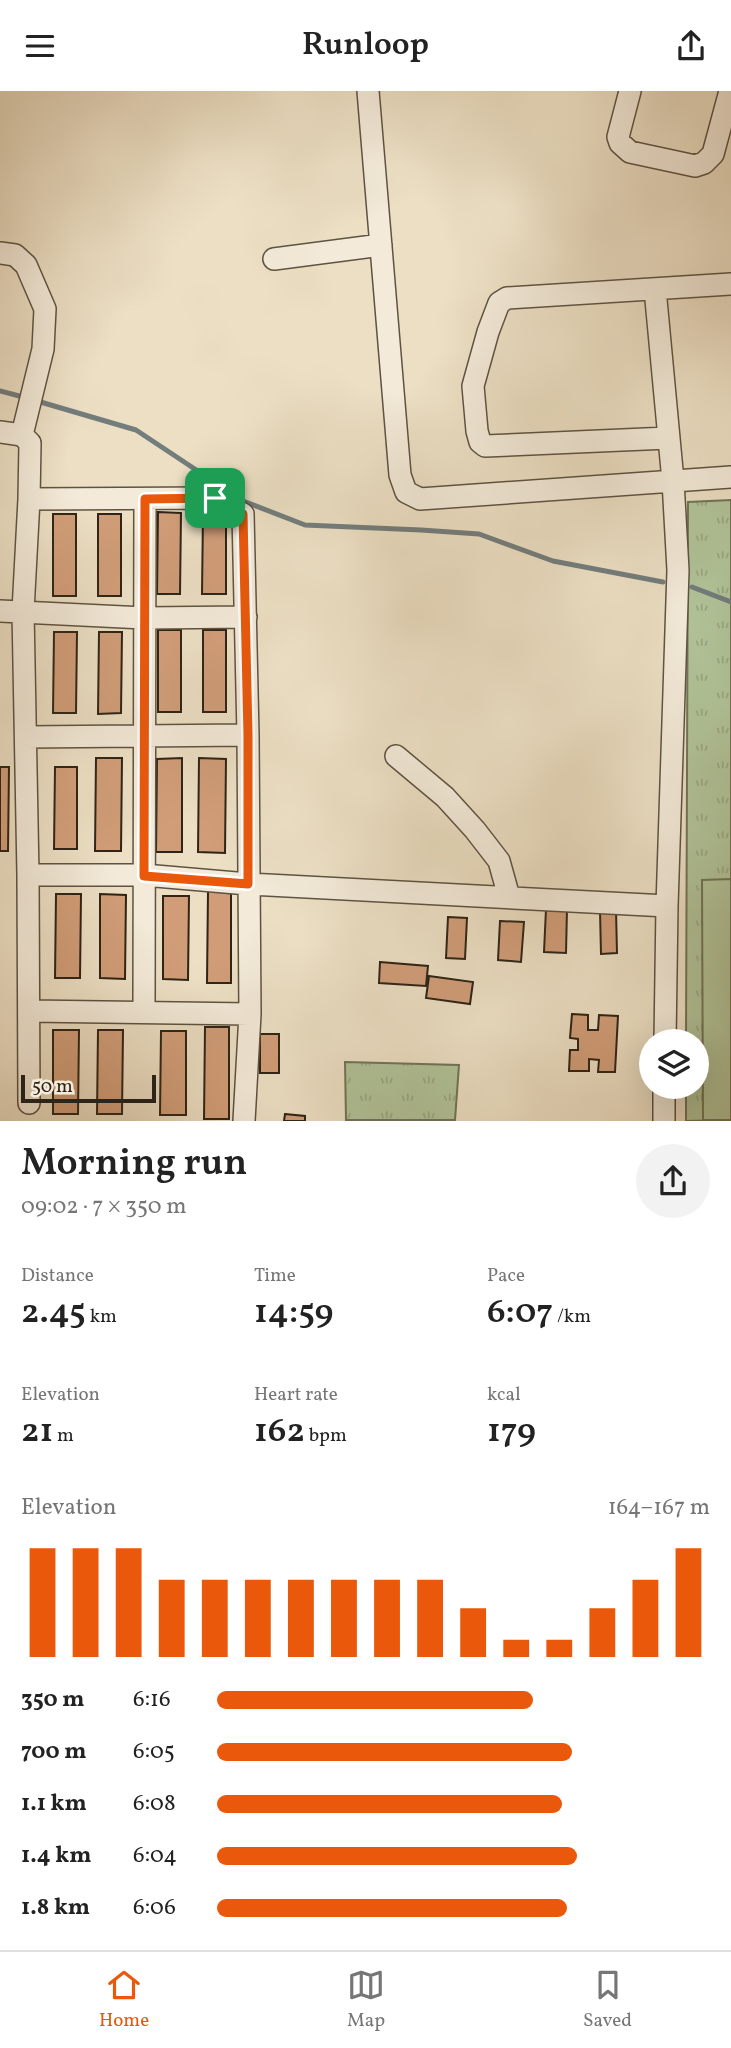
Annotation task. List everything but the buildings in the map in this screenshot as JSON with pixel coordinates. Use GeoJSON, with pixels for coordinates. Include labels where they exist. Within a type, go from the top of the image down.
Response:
{"type":"FeatureCollection","features":[{"type":"Feature","properties":{"kind":"street"},"geometry":{"type":"LineString","coordinates":[[368,91],[400,475],[406,492],[420,499],[731,477]]}},
{"type":"Feature","properties":{"kind":"street"},"geometry":{"type":"LineString","coordinates":[[630,91],[618,137],[620,143],[630,152],[695,166],[704,163],[713,154],[730,91]]}},
{"type":"Feature","properties":{"kind":"street"},"geometry":{"type":"LineString","coordinates":[[274,259],[381,246]]}},
{"type":"Feature","properties":{"kind":"street"},"geometry":{"type":"LineString","coordinates":[[0,253],[15,255],[26,265],[45,309],[40,367],[24,428],[30,443],[23,611],[29,875],[29,1103]]}},
{"type":"Feature","properties":{"kind":"street"},"geometry":{"type":"LineString","coordinates":[[668,437],[485,446],[480,442],[473,386],[499,303],[507,298],[731,284]]}},
{"type":"Feature","properties":{"kind":"street"},"geometry":{"type":"LineString","coordinates":[[655,289],[673,481],[678,570],[665,1029]]}},
{"type":"Feature","properties":{"kind":"street"},"geometry":{"type":"LineString","coordinates":[[0,432],[24,428]]}},
{"type":"Feature","properties":{"kind":"street"},"geometry":{"type":"LineString","coordinates":[[29,499],[215,498],[243,514],[250,1014],[244,1121]]}},
{"type":"Feature","properties":{"kind":"street"},"geometry":{"type":"LineString","coordinates":[[144,1011],[145,499]]}},
{"type":"Feature","properties":{"kind":"street"},"geometry":{"type":"LineString","coordinates":[[0,611],[144,618],[246,617]]}},
{"type":"Feature","properties":{"kind":"street"},"geometry":{"type":"LineString","coordinates":[[26,737],[248,735]]}},
{"type":"Feature","properties":{"kind":"street"},"geometry":{"type":"LineString","coordinates":[[396,757],[445,797],[475,830],[499,861],[509,897]]}},
{"type":"Feature","properties":{"kind":"street"},"geometry":{"type":"LineString","coordinates":[[29,875],[144,876],[667,906]]}},
{"type":"Feature","properties":{"kind":"street"},"geometry":{"type":"LineString","coordinates":[[29,1011],[250,1014]]}},
{"type":"Feature","properties":{"kind":"street"},"geometry":{"type":"LineString","coordinates":[[664,1099],[664,1121]]}},
{"type":"Feature","properties":{"kind":"green space"},"geometry":{"type":"Polygon","coordinates":[[[731,500],[731,1120],[686,1121],[686,1099],[709,1099],[709,1029],[686,1029],[688,502],[731,500]]]}},
{"type":"Feature","properties":{"kind":"green space"},"geometry":{"type":"Polygon","coordinates":[[[731,879],[731,1120],[703,1120],[703,1099],[709,1099],[709,1029],[703,1029],[702,880],[731,879]]]}},
{"type":"Feature","properties":{"kind":"green space"},"geometry":{"type":"Polygon","coordinates":[[[345,1062],[459,1065],[455,1120],[346,1120],[345,1062]]]}},
{"type":"Feature","properties":{"kind":"waterway"},"geometry":{"type":"LineString","coordinates":[[0,391],[27,398]]}},
{"type":"Feature","properties":{"kind":"waterway"},"geometry":{"type":"LineString","coordinates":[[37,401],[136,430],[243,501],[305,525],[479,534],[553,561],[663,582]]}},
{"type":"Feature","properties":{"kind":"waterway"},"geometry":{"type":"LineString","coordinates":[[692,587],[731,602]]}},
{"type":"Feature","properties":{"kind":"route"},"geometry":{"type":"LineString","coordinates":[[215,498],[243,514],[248,884],[144,876],[145,499],[215,498]]}}]}
